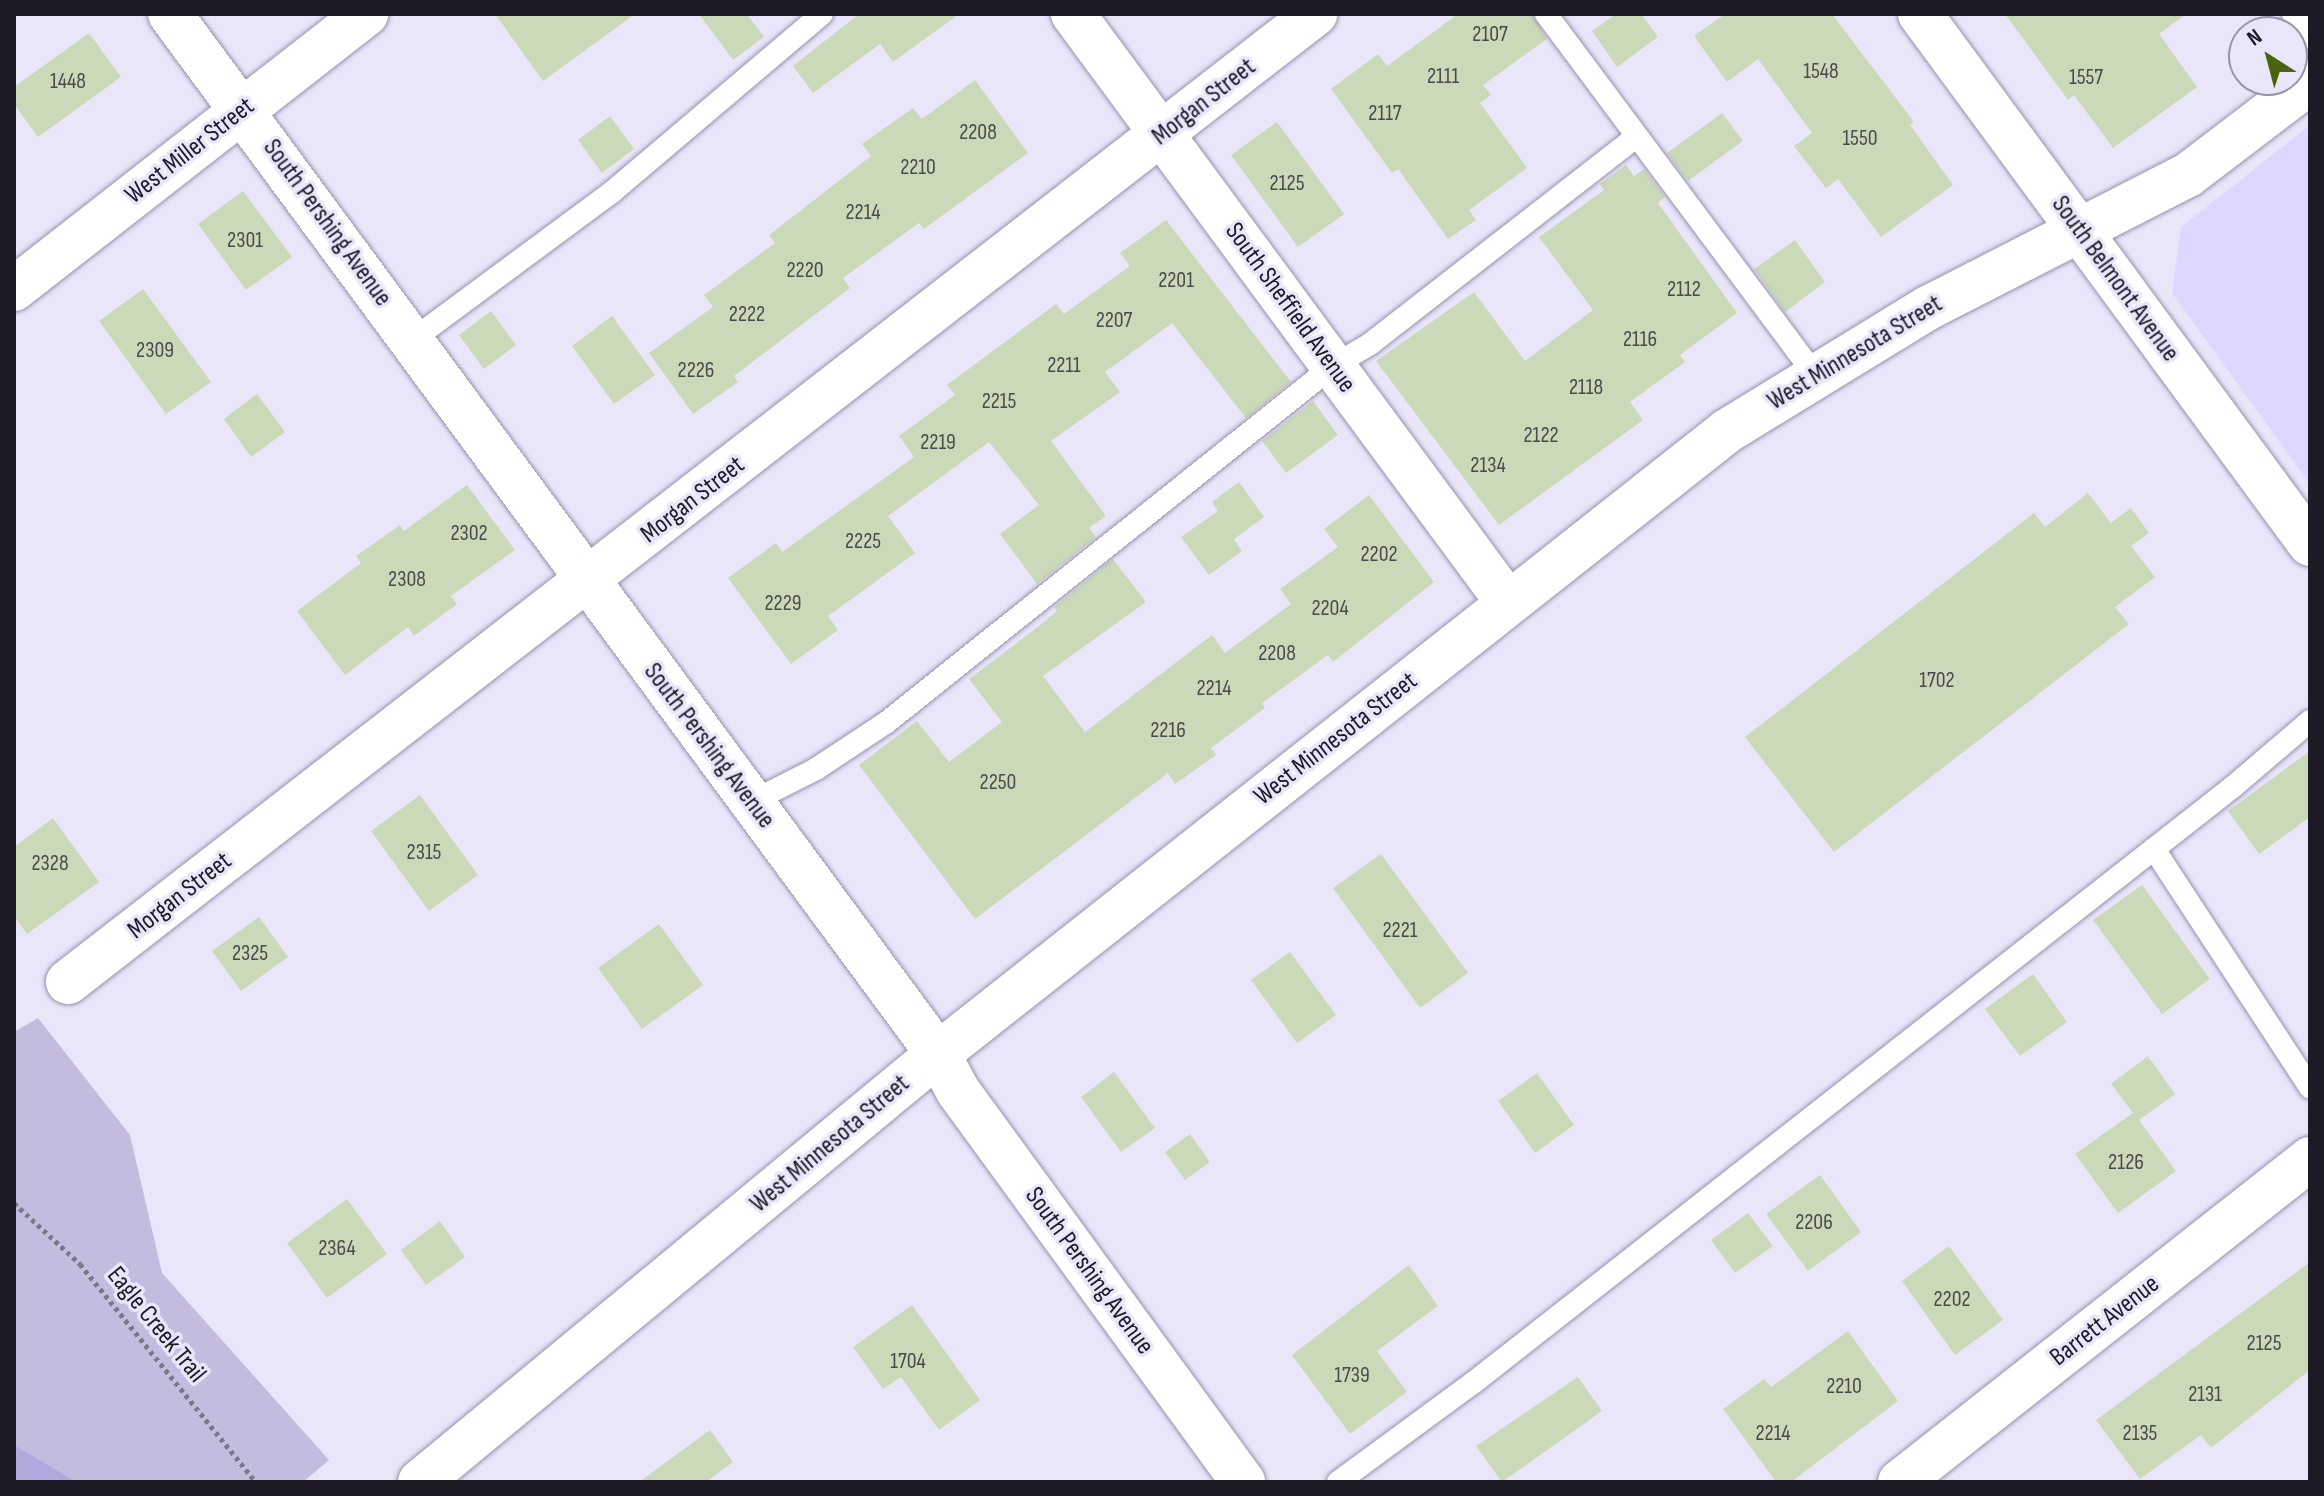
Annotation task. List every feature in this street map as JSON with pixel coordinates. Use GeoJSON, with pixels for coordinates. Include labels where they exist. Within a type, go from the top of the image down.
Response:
{"type":"FeatureCollection","features":[{"type":"Feature","properties":{"kind":"street","name":"South Pershing Avenue"},"geometry":{"type":"LineString","coordinates":[[170,14],[938,1054],[958,1091],[1243,1482]]}},
{"type":"Feature","properties":{"kind":"street","name":"West Miller Street"},"geometry":{"type":"LineString","coordinates":[[14,289],[366,14]]}},
{"type":"Feature","properties":{"kind":"street","name":"South Sheffield Avenue"},"geometry":{"type":"LineString","coordinates":[[1073,14],[1508,603]]}},
{"type":"Feature","properties":{"kind":"street","name":"Morgan Street"},"geometry":{"type":"LineString","coordinates":[[68,982],[1315,14]]}},
{"type":"Feature","properties":{"kind":"street","name":"South Belmont Avenue"},"geometry":{"type":"LineString","coordinates":[[1920,14],[2310,544]]}},
{"type":"Feature","properties":{"kind":"street","name":"West Minnesota Street"},"geometry":{"type":"LineString","coordinates":[[420,1482],[938,1054],[1727,431],[1928,308],[2081,233],[2188,175],[2310,82]]}},
{"type":"Feature","properties":{"kind":"street","name":"Barrett Avenue"},"geometry":{"type":"LineString","coordinates":[[1900,1482],[2310,1159]]}},
{"type":"Feature","properties":{"kind":"lane"},"geometry":{"type":"LineString","coordinates":[[412,340],[612,192],[822,14]]}},
{"type":"Feature","properties":{"kind":"lane"},"geometry":{"type":"LineString","coordinates":[[1546,14],[1815,375]]}},
{"type":"Feature","properties":{"kind":"lane"},"geometry":{"type":"LineString","coordinates":[[2293,14],[2310,37]]}},
{"type":"Feature","properties":{"kind":"lane"},"geometry":{"type":"LineString","coordinates":[[751,802],[816,769],[887,722],[1333,366],[1370,344],[1637,136]]}},
{"type":"Feature","properties":{"kind":"lane"},"geometry":{"type":"LineString","coordinates":[[1338,1482],[2154,849],[2310,721]]}},
{"type":"Feature","properties":{"kind":"lane"},"geometry":{"type":"LineString","coordinates":[[2154,849],[2310,1087]]}},
{"type":"Feature","properties":{"kind":"path","name":"Eagle Creek Trail"},"geometry":{"type":"LineString","coordinates":[[14,1203],[80,1264],[256,1482]]}},
{"type":"Feature","properties":{"kind":"shaded area"},"geometry":{"type":"Polygon","coordinates":[[[2310,125],[2310,484],[2172,293],[2181,227],[2310,125]]]}},
{"type":"Feature","properties":{"kind":"shaded area"},"geometry":{"type":"Polygon","coordinates":[[[38,1018],[130,1135],[162,1273],[329,1460],[303,1482],[75,1482],[14,1446],[14,1032],[38,1018]]]}},
{"type":"Feature","properties":{"kind":"shaded area"},"geometry":{"type":"Polygon","coordinates":[[[14,1445],[53,1468],[76,1482],[14,1482],[14,1445]]]}},
{"type":"Feature","properties":{"kind":"building"},"geometry":{"type":"Polygon","coordinates":[[[495,14],[635,14],[543,81],[495,14]]]}},
{"type":"Feature","properties":{"kind":"building"},"geometry":{"type":"Polygon","coordinates":[[[699,14],[747,14],[764,37],[733,60],[699,14]]]}},
{"type":"Feature","properties":{"kind":"building"},"geometry":{"type":"Polygon","coordinates":[[[859,14],[959,14],[893,62],[880,44],[813,93],[793,66],[859,14]]]}},
{"type":"Feature","properties":{"kind":"building"},"geometry":{"type":"Polygon","coordinates":[[[1458,14],[1532,14],[1547,39],[1483,85],[1491,95],[1480,103],[1527,168],[1469,210],[1476,220],[1448,239],[1398,169],[1392,173],[1331,89],[1378,54],[1387,66],[1458,14]]]}},
{"type":"Feature","properties":{"kind":"building"},"geometry":{"type":"Polygon","coordinates":[[[1616,14],[1641,14],[1658,37],[1617,67],[1592,31],[1616,14]]]}},
{"type":"Feature","properties":{"kind":"building"},"geometry":{"type":"Polygon","coordinates":[[[1725,14],[1832,14],[1914,122],[1910,125],[1953,185],[1881,237],[1838,179],[1826,188],[1794,146],[1812,133],[1758,59],[1727,82],[1694,36],[1725,14]]]}},
{"type":"Feature","properties":{"kind":"building"},"geometry":{"type":"Polygon","coordinates":[[[2005,14],[2186,14],[2159,34],[2197,87],[2113,148],[2074,95],[2068,100],[2005,14]]]}},
{"type":"Feature","properties":{"kind":"building"},"geometry":{"type":"Polygon","coordinates":[[[89,33],[121,77],[38,137],[14,104],[14,87],[89,33]]]}},
{"type":"Feature","properties":{"kind":"building"},"geometry":{"type":"Polygon","coordinates":[[[975,80],[1028,153],[924,229],[919,223],[843,278],[850,288],[734,376],[738,382],[693,414],[649,353],[713,307],[704,295],[775,243],[769,235],[871,156],[862,144],[913,108],[922,119],[975,80]]]}},
{"type":"Feature","properties":{"kind":"building"},"geometry":{"type":"Polygon","coordinates":[[[1722,113],[1743,141],[1688,181],[1667,153],[1722,113]]]}},
{"type":"Feature","properties":{"kind":"building"},"geometry":{"type":"Polygon","coordinates":[[[610,116],[634,149],[602,173],[578,140],[610,116]]]}},
{"type":"Feature","properties":{"kind":"building"},"geometry":{"type":"Polygon","coordinates":[[[1277,122],[1344,214],[1298,247],[1231,155],[1277,122]]]}},
{"type":"Feature","properties":{"kind":"building"},"geometry":{"type":"Polygon","coordinates":[[[1626,165],[1634,176],[1644,169],[1665,197],[1658,203],[1737,313],[1680,355],[1685,362],[1630,402],[1643,420],[1499,525],[1376,361],[1474,292],[1525,361],[1593,310],[1539,237],[1604,190],[1600,184],[1626,165]]]}},
{"type":"Feature","properties":{"kind":"building"},"geometry":{"type":"Polygon","coordinates":[[[243,191],[292,257],[246,290],[198,224],[243,191]]]}},
{"type":"Feature","properties":{"kind":"building"},"geometry":{"type":"Polygon","coordinates":[[[1166,220],[1291,382],[1246,418],[1172,323],[1105,372],[1120,392],[1051,441],[1106,516],[1089,528],[1096,537],[1037,584],[1000,534],[1039,505],[989,442],[888,516],[915,553],[828,616],[838,630],[791,664],[728,578],[776,543],[782,552],[914,457],[899,436],[955,395],[947,385],[1056,304],[1064,314],[1130,266],[1120,253],[1166,220]]]}},
{"type":"Feature","properties":{"kind":"building"},"geometry":{"type":"Polygon","coordinates":[[[1795,240],[1825,282],[1785,312],[1754,269],[1795,240]]]}},
{"type":"Feature","properties":{"kind":"building"},"geometry":{"type":"Polygon","coordinates":[[[143,289],[211,382],[166,414],[99,321],[143,289]]]}},
{"type":"Feature","properties":{"kind":"building"},"geometry":{"type":"Polygon","coordinates":[[[491,311],[516,345],[484,369],[459,335],[491,311]]]}},
{"type":"Feature","properties":{"kind":"building"},"geometry":{"type":"Polygon","coordinates":[[[612,316],[655,375],[614,404],[572,346],[612,316]]]}},
{"type":"Feature","properties":{"kind":"building"},"geometry":{"type":"Polygon","coordinates":[[[257,394],[285,432],[251,457],[224,419],[257,394]]]}},
{"type":"Feature","properties":{"kind":"building"},"geometry":{"type":"Polygon","coordinates":[[[1313,401],[1338,435],[1286,473],[1262,441],[1313,401]]]}},
{"type":"Feature","properties":{"kind":"building"},"geometry":{"type":"Polygon","coordinates":[[[1239,482],[1264,517],[1234,539],[1242,551],[1209,575],[1181,537],[1218,511],[1212,502],[1239,482]]]}},
{"type":"Feature","properties":{"kind":"building"},"geometry":{"type":"Polygon","coordinates":[[[467,485],[515,550],[451,596],[457,604],[414,636],[408,627],[345,675],[297,611],[361,563],[356,556],[400,525],[404,531],[467,485]]]}},
{"type":"Feature","properties":{"kind":"building"},"geometry":{"type":"Polygon","coordinates":[[[2088,493],[2111,523],[2131,508],[2149,533],[2131,546],[2155,577],[2115,607],[2129,624],[1834,852],[1745,737],[2034,513],[2045,527],[2088,493]]]}},
{"type":"Feature","properties":{"kind":"building"},"geometry":{"type":"Polygon","coordinates":[[[1369,495],[1434,582],[1333,662],[1328,655],[1262,703],[1265,708],[1211,748],[1216,755],[1175,784],[1168,773],[975,919],[859,765],[917,721],[949,762],[1002,722],[969,679],[1057,611],[1054,607],[1113,559],[1146,602],[1043,676],[1085,732],[1212,635],[1225,653],[1291,604],[1280,589],[1338,547],[1324,529],[1369,495]]]}},
{"type":"Feature","properties":{"kind":"building"},"geometry":{"type":"Polygon","coordinates":[[[2310,751],[2310,817],[2259,854],[2228,811],[2310,751]]]}},
{"type":"Feature","properties":{"kind":"building"},"geometry":{"type":"Polygon","coordinates":[[[420,795],[478,875],[429,911],[371,831],[420,795]]]}},
{"type":"Feature","properties":{"kind":"building"},"geometry":{"type":"Polygon","coordinates":[[[53,818],[99,882],[27,934],[14,916],[14,847],[53,818]]]}},
{"type":"Feature","properties":{"kind":"building"},"geometry":{"type":"Polygon","coordinates":[[[1381,854],[1468,973],[1420,1008],[1333,888],[1381,854]]]}},
{"type":"Feature","properties":{"kind":"building"},"geometry":{"type":"Polygon","coordinates":[[[2142,885],[2210,979],[2162,1014],[2093,920],[2142,885]]]}},
{"type":"Feature","properties":{"kind":"building"},"geometry":{"type":"Polygon","coordinates":[[[259,917],[288,957],[241,991],[212,951],[259,917]]]}},
{"type":"Feature","properties":{"kind":"building"},"geometry":{"type":"Polygon","coordinates":[[[659,924],[703,985],[642,1029],[598,968],[659,924]]]}},
{"type":"Feature","properties":{"kind":"building"},"geometry":{"type":"Polygon","coordinates":[[[1290,952],[1336,1015],[1297,1043],[1251,980],[1290,952]]]}},
{"type":"Feature","properties":{"kind":"building"},"geometry":{"type":"Polygon","coordinates":[[[2033,974],[2067,1022],[2020,1056],[1985,1009],[2033,974]]]}},
{"type":"Feature","properties":{"kind":"building"},"geometry":{"type":"Polygon","coordinates":[[[2148,1056],[2175,1094],[2139,1120],[2176,1171],[2118,1213],[2075,1154],[2133,1113],[2111,1084],[2148,1056]]]}},
{"type":"Feature","properties":{"kind":"building"},"geometry":{"type":"Polygon","coordinates":[[[1114,1072],[1155,1128],[1121,1152],[1081,1097],[1114,1072]]]}},
{"type":"Feature","properties":{"kind":"building"},"geometry":{"type":"Polygon","coordinates":[[[1537,1073],[1574,1125],[1535,1153],[1498,1101],[1537,1073]]]}},
{"type":"Feature","properties":{"kind":"building"},"geometry":{"type":"Polygon","coordinates":[[[1190,1134],[1210,1162],[1185,1180],[1165,1152],[1190,1134]]]}},
{"type":"Feature","properties":{"kind":"building"},"geometry":{"type":"Polygon","coordinates":[[[1820,1175],[1861,1232],[1808,1271],[1766,1214],[1820,1175]]]}},
{"type":"Feature","properties":{"kind":"building"},"geometry":{"type":"Polygon","coordinates":[[[347,1199],[387,1254],[327,1298],[287,1243],[347,1199]]]}},
{"type":"Feature","properties":{"kind":"building"},"geometry":{"type":"Polygon","coordinates":[[[1748,1213],[1773,1246],[1735,1273],[1711,1240],[1748,1213]]]}},
{"type":"Feature","properties":{"kind":"building"},"geometry":{"type":"Polygon","coordinates":[[[440,1221],[465,1257],[426,1285],[401,1250],[440,1221]]]}},
{"type":"Feature","properties":{"kind":"building"},"geometry":{"type":"Polygon","coordinates":[[[1949,1246],[2003,1320],[1955,1355],[1902,1281],[1949,1246]]]}},
{"type":"Feature","properties":{"kind":"building"},"geometry":{"type":"Polygon","coordinates":[[[2310,1262],[2310,1370],[2211,1448],[2201,1435],[2140,1479],[2096,1420],[2310,1262]]]}},
{"type":"Feature","properties":{"kind":"building"},"geometry":{"type":"Polygon","coordinates":[[[1409,1265],[1438,1306],[1377,1351],[1407,1392],[1350,1434],[1292,1355],[1409,1265]]]}},
{"type":"Feature","properties":{"kind":"building"},"geometry":{"type":"Polygon","coordinates":[[[912,1305],[980,1400],[939,1430],[901,1377],[883,1389],[853,1347],[912,1305]]]}},
{"type":"Feature","properties":{"kind":"building"},"geometry":{"type":"Polygon","coordinates":[[[1848,1331],[1898,1401],[1791,1482],[1776,1482],[1723,1409],[1764,1379],[1771,1387],[1848,1331]]]}},
{"type":"Feature","properties":{"kind":"building"},"geometry":{"type":"Polygon","coordinates":[[[1578,1377],[1602,1411],[1502,1482],[1476,1446],[1578,1377]]]}},
{"type":"Feature","properties":{"kind":"building"},"geometry":{"type":"Polygon","coordinates":[[[710,1430],[733,1462],[706,1482],[639,1482],[710,1430]]]}}]}
